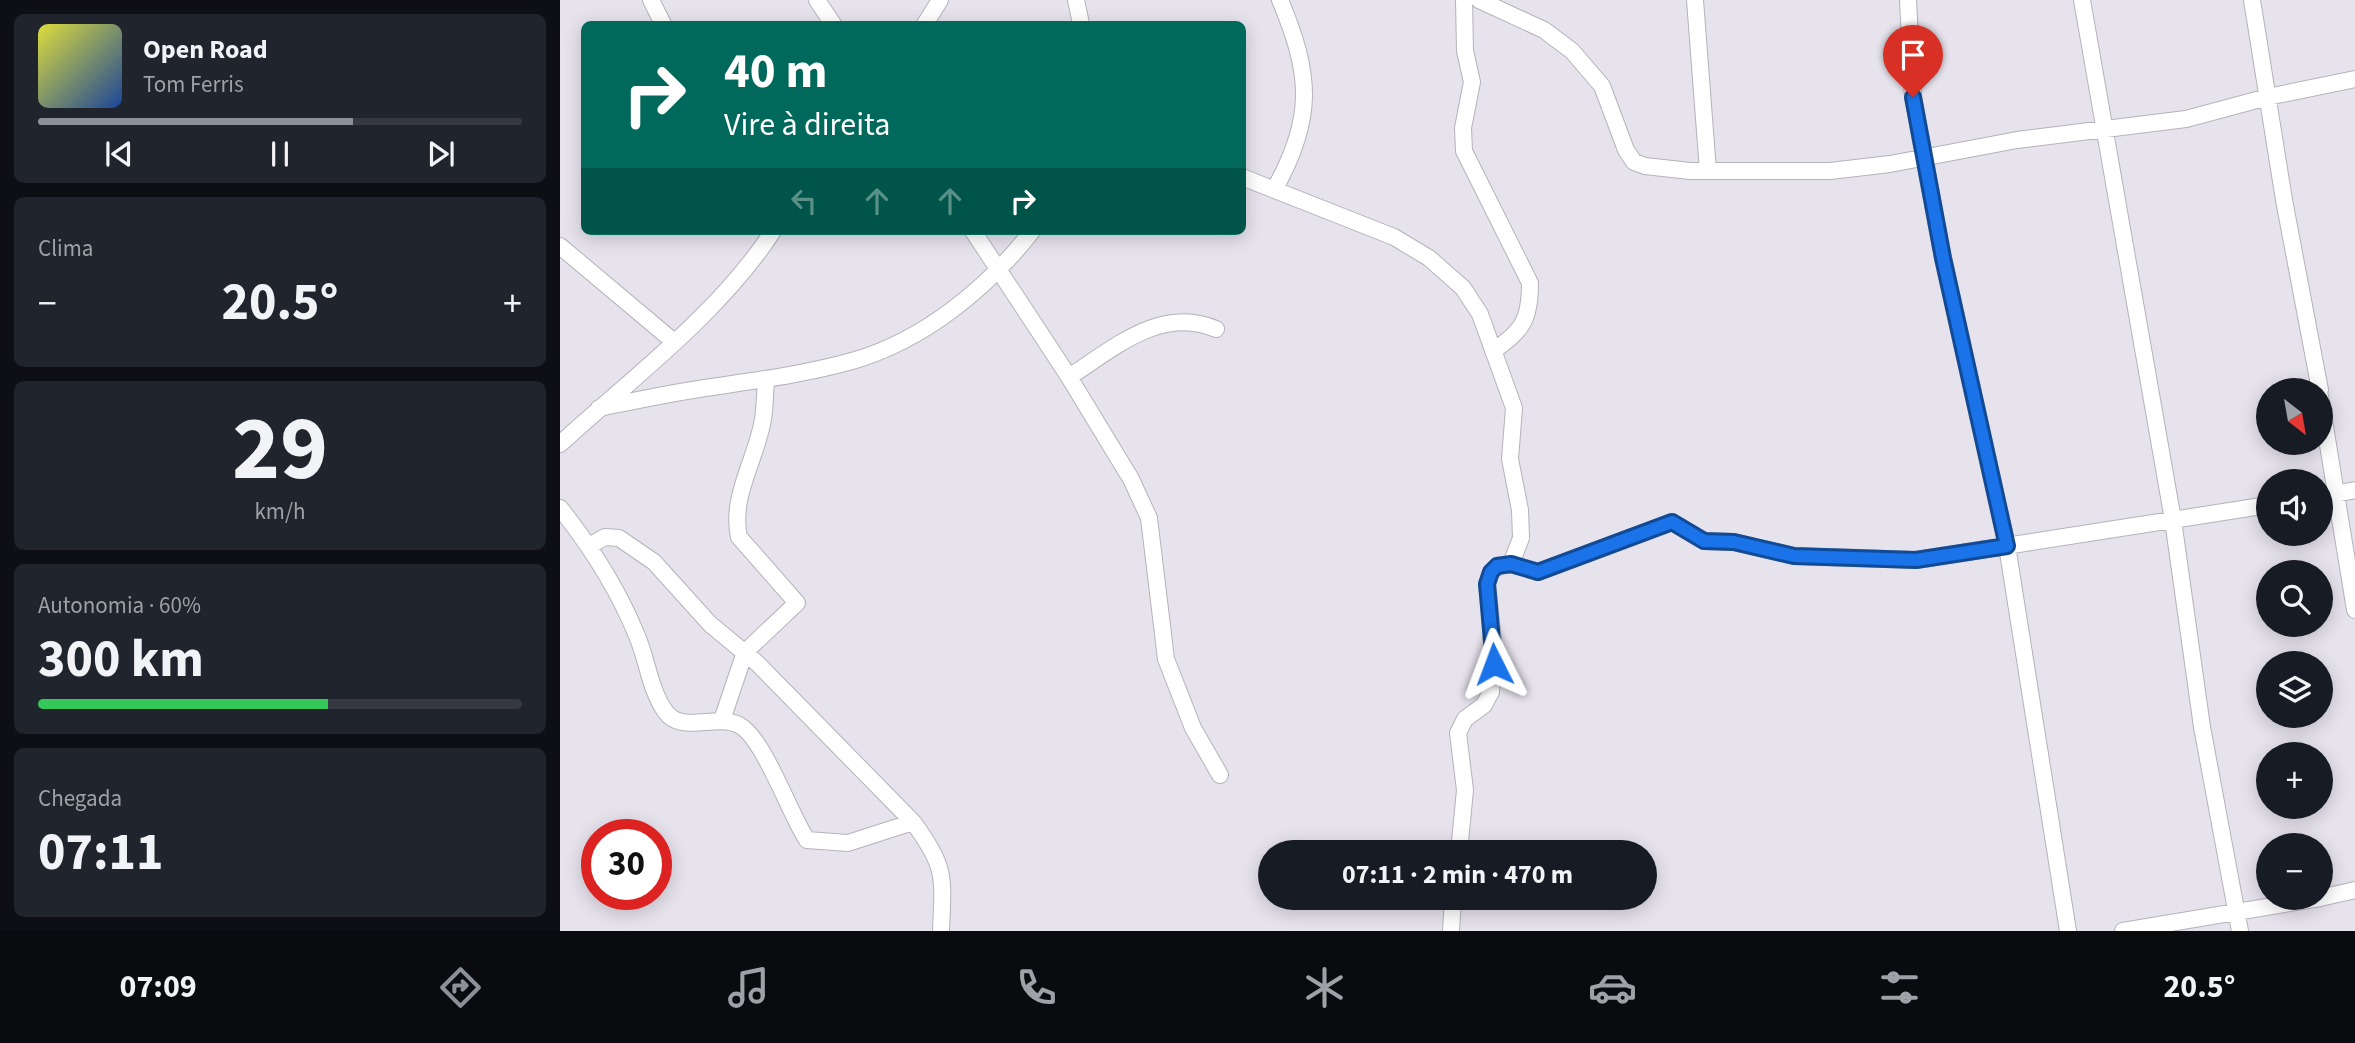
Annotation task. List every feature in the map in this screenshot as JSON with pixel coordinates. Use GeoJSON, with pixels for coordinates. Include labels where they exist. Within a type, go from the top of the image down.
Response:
{"type":"FeatureCollection","features":[{"type":"Feature","properties":{"kind":"street"},"geometry":{"type":"LineString","coordinates":[[651,0],[662,21]]}},
{"type":"Feature","properties":{"kind":"street"},"geometry":{"type":"LineString","coordinates":[[817,0],[831,21]]}},
{"type":"Feature","properties":{"kind":"street"},"geometry":{"type":"LineString","coordinates":[[927,21],[940,0]]}},
{"type":"Feature","properties":{"kind":"street"},"geometry":{"type":"LineString","coordinates":[[1076,0],[1080,21]]}},
{"type":"Feature","properties":{"kind":"street"},"geometry":{"type":"LineString","coordinates":[[1274,190],[1288,166],[1302,121],[1306,91],[1303,65],[1280,0]]}},
{"type":"Feature","properties":{"kind":"street"},"geometry":{"type":"LineString","coordinates":[[1464,0],[1465,51],[1472,82],[1463,128],[1464,152],[1530,283],[1530,305],[1524,324],[1493,351]]}},
{"type":"Feature","properties":{"kind":"street"},"geometry":{"type":"LineString","coordinates":[[1479,0],[1544,30],[1572,51],[1602,86],[1626,150],[1634,162],[1645,166],[1708,171],[1830,171],[2104,127],[2186,119],[2268,97],[2355,79]]}},
{"type":"Feature","properties":{"kind":"street"},"geometry":{"type":"LineString","coordinates":[[1695,0],[1708,171]]}},
{"type":"Feature","properties":{"kind":"street"},"geometry":{"type":"LineString","coordinates":[[1908,0],[1913,97],[1943,258],[2007,546],[2068,931]]}},
{"type":"Feature","properties":{"kind":"street"},"geometry":{"type":"LineString","coordinates":[[2082,0],[2173,520],[2202,727],[2241,931]]}},
{"type":"Feature","properties":{"kind":"street"},"geometry":{"type":"LineString","coordinates":[[2252,0],[2317,378]]}},
{"type":"Feature","properties":{"kind":"street"},"geometry":{"type":"LineString","coordinates":[[1246,179],[1360,222],[1429,258],[1463,288],[1479,314],[1514,408],[1510,459],[1520,510],[1521,538],[1511,564]]}},
{"type":"Feature","properties":{"kind":"street"},"geometry":{"type":"LineString","coordinates":[[560,444],[719,299],[759,253],[770,235]]}},
{"type":"Feature","properties":{"kind":"street"},"geometry":{"type":"LineString","coordinates":[[976,235],[1069,377],[1131,479],[1149,518],[1166,659],[1194,728],[1220,775]]}},
{"type":"Feature","properties":{"kind":"street"},"geometry":{"type":"LineString","coordinates":[[599,408],[691,390],[766,380],[853,361],[886,348],[955,308],[1028,235]]}},
{"type":"Feature","properties":{"kind":"street"},"geometry":{"type":"LineString","coordinates":[[560,246],[673,341]]}},
{"type":"Feature","properties":{"kind":"street"},"geometry":{"type":"LineString","coordinates":[[1069,377],[1147,329],[1163,323],[1185,320],[1216,329]]}},
{"type":"Feature","properties":{"kind":"street"},"geometry":{"type":"LineString","coordinates":[[722,720],[745,652],[797,603],[739,537],[737,526],[745,479],[763,420],[766,380]]}},
{"type":"Feature","properties":{"kind":"street"},"geometry":{"type":"LineString","coordinates":[[2331,455],[2355,610]]}},
{"type":"Feature","properties":{"kind":"street"},"geometry":{"type":"LineString","coordinates":[[2333,495],[2355,490]]}},
{"type":"Feature","properties":{"kind":"street"},"geometry":{"type":"LineString","coordinates":[[1460,840],[1465,790],[1458,733],[1465,719],[1484,705],[1491,692],[1494,649],[1487,584],[1491,572],[1497,566],[1511,564],[1538,572],[1672,522],[1704,541],[1734,542],[1794,556],[1916,560],[2256,507]]}},
{"type":"Feature","properties":{"kind":"street"},"geometry":{"type":"LineString","coordinates":[[560,508],[589,546],[624,608],[638,638],[662,708],[671,720],[681,723],[722,720],[741,726],[752,738],[807,840],[848,843],[914,822]]}},
{"type":"Feature","properties":{"kind":"street"},"geometry":{"type":"LineString","coordinates":[[589,546],[605,537],[619,538],[639,549],[669,577],[710,624],[745,652],[914,822],[930,845],[943,874],[941,931]]}},
{"type":"Feature","properties":{"kind":"street"},"geometry":{"type":"LineString","coordinates":[[2333,895],[2355,890]]}},
{"type":"Feature","properties":{"kind":"street"},"geometry":{"type":"LineString","coordinates":[[2123,931],[2256,908]]}},
{"type":"Feature","properties":{"kind":"street"},"geometry":{"type":"LineString","coordinates":[[1451,931],[1452,910]]}},
{"type":"Feature","properties":{"kind":"route"},"geometry":{"type":"LineString","coordinates":[[1494,664],[1487,584],[1491,572],[1497,566],[1511,564],[1538,572],[1560,566],[1663,524],[1672,522],[1693,537],[1704,541],[1734,542],[1794,556],[1916,560],[2007,546],[1943,258],[1913,97]]}}]}
